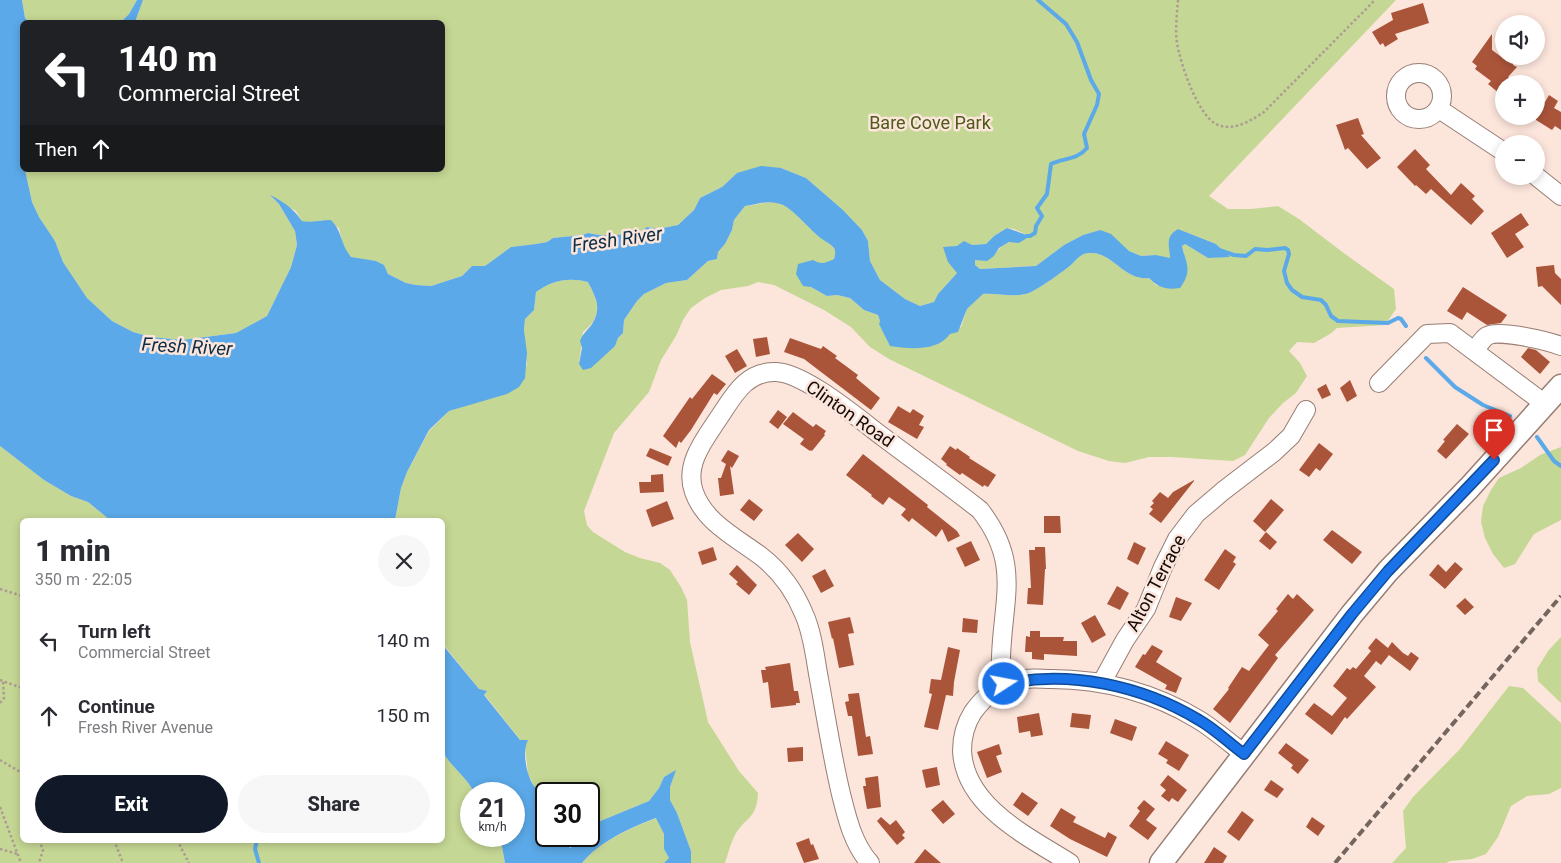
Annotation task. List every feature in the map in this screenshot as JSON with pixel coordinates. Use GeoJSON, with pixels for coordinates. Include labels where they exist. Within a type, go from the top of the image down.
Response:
{"type":"FeatureCollection","features":[{"type":"Feature","properties":{"kind":"main road"},"geometry":{"type":"LineString","coordinates":[[1161,863],[1352,614],[1388,571],[1469,488],[1561,386]]}},
{"type":"Feature","properties":{"kind":"street"},"geometry":{"type":"LineString","coordinates":[[1439,109],[1495,146]]}},
{"type":"Feature","properties":{"kind":"street"},"geometry":{"type":"LineString","coordinates":[[1545,183],[1561,196]]}},
{"type":"Feature","properties":{"kind":"street"},"geometry":{"type":"LineString","coordinates":[[1379,383],[1427,334],[1450,333],[1545,404]]}},
{"type":"Feature","properties":{"kind":"street"},"geometry":{"type":"LineString","coordinates":[[1474,351],[1486,337],[1496,334],[1548,341],[1561,346]]}},
{"type":"Feature","properties":{"kind":"street","name":"Clinton Road"},"geometry":{"type":"LineString","coordinates":[[870,863],[864,857],[846,816],[814,651],[805,616],[796,596],[782,577],[764,558],[720,528],[697,501],[693,489],[691,477],[693,463],[699,448],[735,393],[748,379],[761,374],[777,372],[796,377],[825,394],[980,510],[1000,541],[1006,560],[1006,598],[1000,658],[1004,684]]}},
{"type":"Feature","properties":{"kind":"street","name":"Alton Terrace"},"geometry":{"type":"LineString","coordinates":[[1102,682],[1125,640],[1146,609],[1177,539],[1196,514],[1274,452],[1291,436],[1306,410]]}},
{"type":"Feature","properties":{"kind":"street"},"geometry":{"type":"LineString","coordinates":[[1070,863],[1018,831],[988,806],[969,783],[963,763],[962,743],[968,720],[982,699],[1004,684],[1026,679],[1061,679],[1102,682],[1140,693],[1174,706],[1200,720],[1244,754]]}},
{"type":"Feature","properties":{"kind":"path"},"geometry":{"type":"LineString","coordinates":[[1178,0],[1176,18],[1177,40],[1181,62],[1196,97],[1208,118],[1220,126],[1231,126],[1247,122],[1264,112],[1375,0]]}},
{"type":"Feature","properties":{"kind":"path"},"geometry":{"type":"LineString","coordinates":[[0,589],[20,595]]}},
{"type":"Feature","properties":{"kind":"path"},"geometry":{"type":"LineString","coordinates":[[0,703],[4,698],[2,680],[20,687]]}},
{"type":"Feature","properties":{"kind":"path"},"geometry":{"type":"LineString","coordinates":[[0,760],[20,771]]}},
{"type":"Feature","properties":{"kind":"path"},"geometry":{"type":"LineString","coordinates":[[0,807],[21,863]]}},
{"type":"Feature","properties":{"kind":"path"},"geometry":{"type":"LineString","coordinates":[[39,863],[43,850],[40,843]]}},
{"type":"Feature","properties":{"kind":"path"},"geometry":{"type":"LineString","coordinates":[[115,843],[123,863]]}},
{"type":"Feature","properties":{"kind":"path"},"geometry":{"type":"LineString","coordinates":[[179,843],[189,863]]}},
{"type":"Feature","properties":{"kind":"path"},"geometry":{"type":"LineString","coordinates":[[0,849],[18,854]]}},
{"type":"Feature","properties":{"kind":"green space"},"geometry":{"type":"Polygon","coordinates":[[[22,0],[137,0],[123,20],[27,20],[22,0]]]}},
{"type":"Feature","properties":{"kind":"green space","name":"Bare Cove Park"},"geometry":{"type":"Polygon","coordinates":[[[143,0],[1396,0],[1209,196],[1228,209],[1278,206],[1299,219],[1394,289],[1396,309],[1385,325],[1337,328],[1314,343],[1297,342],[1289,351],[1300,363],[1307,376],[1296,393],[1269,418],[1245,455],[1233,461],[1149,457],[1125,463],[1109,461],[1078,451],[889,359],[870,347],[851,327],[824,310],[774,285],[758,282],[748,286],[721,290],[691,308],[661,360],[649,392],[614,433],[584,511],[587,525],[593,532],[625,552],[660,563],[670,570],[681,587],[687,600],[690,642],[708,722],[739,771],[758,793],[753,814],[734,837],[725,863],[691,863],[691,851],[677,813],[670,800],[670,787],[675,771],[664,777],[659,788],[649,801],[600,821],[600,782],[535,782],[534,786],[528,774],[525,746],[484,694],[486,692],[479,689],[445,646],[445,518],[395,518],[401,488],[407,472],[429,431],[449,411],[477,402],[527,365],[525,319],[534,310],[536,292],[554,282],[574,280],[588,282],[595,296],[597,309],[594,320],[583,332],[579,364],[615,346],[618,338],[623,333],[624,320],[644,294],[666,283],[687,280],[708,261],[717,259],[718,252],[725,244],[732,230],[734,220],[745,206],[769,202],[787,207],[835,249],[834,259],[826,263],[818,263],[811,287],[827,296],[837,295],[850,298],[864,310],[878,315],[880,321],[950,334],[961,327],[967,309],[983,294],[1018,295],[1029,293],[1057,276],[1084,254],[1098,254],[1105,257],[1132,275],[1140,278],[1149,278],[1157,286],[1184,253],[1182,246],[1185,244],[1208,258],[1229,256],[1216,244],[1178,229],[1170,259],[1156,255],[1141,256],[1129,251],[1100,230],[1083,235],[1064,245],[1036,266],[980,269],[975,265],[975,260],[994,256],[997,251],[1014,240],[1030,236],[1007,228],[994,236],[986,244],[972,245],[957,273],[938,294],[934,302],[920,306],[905,299],[880,280],[870,261],[868,241],[862,230],[843,210],[806,178],[781,168],[737,173],[722,187],[700,198],[694,210],[678,225],[658,229],[647,227],[639,233],[599,235],[588,233],[553,238],[547,242],[536,244],[511,247],[485,266],[472,266],[462,276],[431,286],[406,283],[388,274],[384,265],[376,261],[351,258],[344,249],[339,228],[322,220],[311,223],[302,221],[296,211],[271,197],[279,204],[295,231],[297,245],[291,267],[267,316],[236,333],[182,340],[151,337],[133,332],[112,321],[87,298],[63,262],[55,241],[39,217],[32,202],[25,172],[445,172],[445,20],[136,20],[143,0]]]}},
{"type":"Feature","properties":{"kind":"green space"},"geometry":{"type":"Polygon","coordinates":[[[0,446],[44,480],[71,496],[88,502],[108,518],[20,518],[20,843],[445,843],[445,755],[468,782],[460,782],[460,847],[502,847],[505,863],[0,863],[0,446]]]}},
{"type":"Feature","properties":{"kind":"green space"},"geometry":{"type":"Polygon","coordinates":[[[1561,447],[1561,520],[1534,534],[1515,564],[1504,568],[1493,554],[1485,538],[1481,522],[1483,506],[1499,478],[1521,468],[1540,455],[1561,447]]]}},
{"type":"Feature","properties":{"kind":"green space"},"geometry":{"type":"Polygon","coordinates":[[[1561,637],[1561,703],[1538,681],[1537,669],[1548,651],[1561,637]]]}},
{"type":"Feature","properties":{"kind":"green space"},"geometry":{"type":"Polygon","coordinates":[[[1509,686],[1523,688],[1561,723],[1561,788],[1549,794],[1527,796],[1511,806],[1498,837],[1486,854],[1472,859],[1446,863],[1392,863],[1406,848],[1403,811],[1413,797],[1460,749],[1509,686]]]}},
{"type":"Feature","properties":{"kind":"green space"},"geometry":{"type":"Polygon","coordinates":[[[657,818],[664,834],[664,849],[670,859],[664,863],[582,863],[597,848],[637,826],[657,818]]]}},
{"type":"Feature","properties":{"kind":"water"},"geometry":{"type":"Polygon","coordinates":[[[0,0],[22,0],[27,20],[20,20],[20,172],[25,172],[32,202],[39,217],[55,241],[63,262],[87,298],[112,321],[133,332],[151,337],[182,340],[236,333],[267,316],[291,267],[297,245],[295,231],[279,204],[270,195],[288,206],[302,221],[331,220],[338,229],[347,252],[351,257],[376,261],[384,265],[388,274],[406,283],[431,286],[462,276],[472,266],[485,266],[511,247],[547,242],[553,238],[588,233],[616,235],[639,233],[647,227],[658,229],[678,225],[694,210],[700,198],[722,187],[737,173],[761,166],[781,168],[806,178],[843,210],[862,230],[868,241],[870,261],[880,280],[905,299],[920,306],[934,302],[938,294],[957,273],[948,262],[943,247],[957,246],[964,241],[972,245],[986,244],[994,236],[1007,228],[1030,236],[1019,243],[1009,242],[999,248],[994,256],[987,261],[975,260],[975,265],[980,269],[1036,266],[1064,245],[1083,235],[1100,230],[1111,234],[1129,251],[1141,256],[1156,255],[1170,258],[1169,239],[1178,229],[1216,244],[1230,257],[1208,258],[1185,244],[1182,246],[1187,267],[1186,276],[1180,288],[1171,289],[1163,288],[1149,278],[1140,278],[1132,275],[1098,254],[1087,253],[1029,293],[1018,295],[983,294],[967,309],[958,332],[950,334],[938,344],[922,348],[898,347],[890,346],[879,324],[878,315],[864,310],[850,298],[837,295],[827,296],[811,287],[803,286],[796,274],[798,264],[813,260],[824,263],[834,259],[835,250],[832,246],[783,205],[769,202],[745,206],[734,220],[732,230],[725,244],[718,252],[717,259],[708,261],[687,280],[666,283],[644,294],[624,320],[623,333],[618,338],[615,346],[591,368],[583,370],[579,364],[582,348],[580,341],[597,313],[597,303],[588,282],[567,280],[554,282],[536,292],[534,310],[525,319],[524,330],[527,353],[525,378],[519,387],[507,394],[449,411],[429,430],[407,472],[401,488],[395,518],[108,518],[88,502],[71,496],[44,480],[0,446],[0,0]]]}},
{"type":"Feature","properties":{"kind":"water"},"geometry":{"type":"Polygon","coordinates":[[[137,0],[143,0],[136,20],[123,20],[137,0]]]}},
{"type":"Feature","properties":{"kind":"water"},"geometry":{"type":"Polygon","coordinates":[[[445,648],[479,689],[487,691],[484,695],[520,740],[528,740],[525,756],[529,776],[535,787],[535,847],[598,847],[582,863],[505,863],[502,847],[525,847],[525,782],[468,782],[445,755],[445,648]]]}},
{"type":"Feature","properties":{"kind":"water"},"geometry":{"type":"Polygon","coordinates":[[[676,770],[670,787],[670,800],[677,813],[691,851],[691,863],[664,863],[669,858],[664,849],[664,834],[656,818],[600,846],[600,821],[649,801],[659,788],[664,777],[676,770]]]}},
{"type":"Feature","properties":{"kind":"building"},"geometry":{"type":"Polygon","coordinates":[[[1423,3],[1429,23],[1395,34],[1398,39],[1385,47],[1383,43],[1380,45],[1372,32],[1393,20],[1391,13],[1423,3]]]}},
{"type":"Feature","properties":{"kind":"building"},"geometry":{"type":"Polygon","coordinates":[[[1492,34],[1492,50],[1495,52],[1495,65],[1513,65],[1517,67],[1510,75],[1495,75],[1495,90],[1488,84],[1491,81],[1475,69],[1477,66],[1472,62],[1492,34]]]}},
{"type":"Feature","properties":{"kind":"building"},"geometry":{"type":"Polygon","coordinates":[[[1549,95],[1558,101],[1554,108],[1561,112],[1561,130],[1555,126],[1552,130],[1544,125],[1545,102],[1549,95]]]}},
{"type":"Feature","properties":{"kind":"building"},"geometry":{"type":"Polygon","coordinates":[[[1358,118],[1364,134],[1361,135],[1381,158],[1367,169],[1348,148],[1345,150],[1336,125],[1358,118]]]}},
{"type":"Feature","properties":{"kind":"building"},"geometry":{"type":"Polygon","coordinates":[[[1415,149],[1430,165],[1426,169],[1451,195],[1461,183],[1475,196],[1472,199],[1484,211],[1471,225],[1431,189],[1426,194],[1415,186],[1397,167],[1415,149]]]}},
{"type":"Feature","properties":{"kind":"building"},"geometry":{"type":"Polygon","coordinates":[[[1521,213],[1529,225],[1515,234],[1524,247],[1507,258],[1491,233],[1521,213]]]}},
{"type":"Feature","properties":{"kind":"building"},"geometry":{"type":"Polygon","coordinates":[[[1554,265],[1555,273],[1561,279],[1561,305],[1542,286],[1538,287],[1536,267],[1554,265]]]}},
{"type":"Feature","properties":{"kind":"building"},"geometry":{"type":"Polygon","coordinates":[[[1463,287],[1507,315],[1501,323],[1487,325],[1467,312],[1462,320],[1447,311],[1463,287]]]}},
{"type":"Feature","properties":{"kind":"building"},"geometry":{"type":"Polygon","coordinates":[[[767,337],[770,354],[756,357],[753,339],[767,337]]]}},
{"type":"Feature","properties":{"kind":"building"},"geometry":{"type":"Polygon","coordinates":[[[790,338],[821,349],[823,346],[837,356],[835,358],[858,375],[856,378],[880,398],[871,410],[804,359],[784,352],[790,338]]]}},
{"type":"Feature","properties":{"kind":"building"},"geometry":{"type":"Polygon","coordinates":[[[1528,348],[1536,350],[1550,362],[1540,374],[1521,357],[1528,348]]]}},
{"type":"Feature","properties":{"kind":"building"},"geometry":{"type":"Polygon","coordinates":[[[737,349],[747,366],[735,373],[725,356],[737,349]]]}},
{"type":"Feature","properties":{"kind":"building"},"geometry":{"type":"Polygon","coordinates":[[[712,374],[726,384],[717,395],[714,393],[691,430],[681,443],[679,441],[676,448],[663,436],[690,397],[692,399],[712,374]]]}},
{"type":"Feature","properties":{"kind":"building"},"geometry":{"type":"Polygon","coordinates":[[[1350,380],[1357,396],[1347,402],[1340,388],[1350,380]]]}},
{"type":"Feature","properties":{"kind":"building"},"geometry":{"type":"Polygon","coordinates":[[[1326,384],[1331,395],[1322,399],[1317,389],[1326,384]]]}},
{"type":"Feature","properties":{"kind":"building"},"geometry":{"type":"Polygon","coordinates":[[[898,406],[910,413],[913,409],[924,416],[919,425],[924,427],[917,439],[888,422],[898,406]]]}},
{"type":"Feature","properties":{"kind":"building"},"geometry":{"type":"Polygon","coordinates":[[[778,410],[787,417],[778,429],[769,422],[778,410]]]}},
{"type":"Feature","properties":{"kind":"building"},"geometry":{"type":"Polygon","coordinates":[[[793,412],[813,427],[816,424],[826,431],[812,451],[800,444],[804,439],[783,424],[793,412]]]}},
{"type":"Feature","properties":{"kind":"building"},"geometry":{"type":"Polygon","coordinates":[[[1457,424],[1469,434],[1446,459],[1437,451],[1445,441],[1443,440],[1457,424]]]}},
{"type":"Feature","properties":{"kind":"building"},"geometry":{"type":"Polygon","coordinates":[[[1319,443],[1333,454],[1320,471],[1316,468],[1309,477],[1299,470],[1319,443]]]}},
{"type":"Feature","properties":{"kind":"building"},"geometry":{"type":"Polygon","coordinates":[[[950,446],[956,450],[957,448],[996,475],[988,487],[984,485],[983,487],[962,473],[960,475],[946,465],[941,459],[950,446]]]}},
{"type":"Feature","properties":{"kind":"building"},"geometry":{"type":"Polygon","coordinates":[[[650,448],[672,457],[668,466],[646,456],[650,448]]]}},
{"type":"Feature","properties":{"kind":"building"},"geometry":{"type":"Polygon","coordinates":[[[728,450],[739,456],[732,468],[730,466],[734,494],[720,496],[718,478],[721,478],[726,464],[721,461],[728,450]]]}},
{"type":"Feature","properties":{"kind":"building"},"geometry":{"type":"Polygon","coordinates":[[[863,454],[928,505],[927,507],[957,531],[960,536],[948,542],[942,529],[936,537],[912,518],[909,522],[901,515],[906,509],[889,497],[883,505],[846,475],[863,454]]]}},
{"type":"Feature","properties":{"kind":"building"},"geometry":{"type":"Polygon","coordinates":[[[663,474],[664,492],[640,493],[639,482],[651,482],[651,475],[663,474]]]}},
{"type":"Feature","properties":{"kind":"building"},"geometry":{"type":"Polygon","coordinates":[[[1194,481],[1161,523],[1149,514],[1153,509],[1150,507],[1154,503],[1152,501],[1160,492],[1168,498],[1173,492],[1194,481]]]}},
{"type":"Feature","properties":{"kind":"building"},"geometry":{"type":"Polygon","coordinates":[[[749,499],[763,510],[754,521],[740,510],[749,499]]]}},
{"type":"Feature","properties":{"kind":"building"},"geometry":{"type":"Polygon","coordinates":[[[1271,499],[1284,510],[1265,532],[1253,521],[1271,499]]]}},
{"type":"Feature","properties":{"kind":"building"},"geometry":{"type":"Polygon","coordinates":[[[667,501],[674,519],[652,527],[646,510],[667,501]]]}},
{"type":"Feature","properties":{"kind":"building"},"geometry":{"type":"Polygon","coordinates":[[[1044,516],[1060,516],[1061,533],[1044,533],[1044,516]]]}},
{"type":"Feature","properties":{"kind":"building"},"geometry":{"type":"Polygon","coordinates":[[[1332,530],[1362,552],[1352,564],[1323,540],[1332,530]]]}},
{"type":"Feature","properties":{"kind":"building"},"geometry":{"type":"Polygon","coordinates":[[[1266,532],[1277,542],[1270,550],[1259,541],[1266,532]]]}},
{"type":"Feature","properties":{"kind":"building"},"geometry":{"type":"Polygon","coordinates":[[[798,533],[814,549],[802,562],[785,545],[798,533]]]}},
{"type":"Feature","properties":{"kind":"building"},"geometry":{"type":"Polygon","coordinates":[[[971,541],[980,560],[965,567],[956,548],[971,541]]]}},
{"type":"Feature","properties":{"kind":"building"},"geometry":{"type":"Polygon","coordinates":[[[1134,542],[1146,548],[1138,565],[1127,559],[1134,542]]]}},
{"type":"Feature","properties":{"kind":"building"},"geometry":{"type":"Polygon","coordinates":[[[713,547],[717,560],[702,565],[698,552],[713,547]]]}},
{"type":"Feature","properties":{"kind":"building"},"geometry":{"type":"Polygon","coordinates":[[[1035,547],[1045,547],[1046,569],[1043,605],[1027,604],[1028,588],[1031,588],[1029,550],[1035,550],[1035,547]]]}},
{"type":"Feature","properties":{"kind":"building"},"geometry":{"type":"Polygon","coordinates":[[[1225,549],[1236,557],[1233,562],[1236,564],[1219,590],[1204,580],[1225,549]]]}},
{"type":"Feature","properties":{"kind":"building"},"geometry":{"type":"Polygon","coordinates":[[[1455,562],[1463,569],[1445,589],[1429,575],[1438,564],[1446,572],[1455,562]]]}},
{"type":"Feature","properties":{"kind":"building"},"geometry":{"type":"Polygon","coordinates":[[[737,565],[757,585],[749,595],[736,584],[738,582],[729,574],[737,565]]]}},
{"type":"Feature","properties":{"kind":"building"},"geometry":{"type":"Polygon","coordinates":[[[825,569],[834,586],[821,593],[812,576],[825,569]]]}},
{"type":"Feature","properties":{"kind":"building"},"geometry":{"type":"Polygon","coordinates":[[[1117,586],[1129,593],[1120,610],[1107,604],[1117,586]]]}},
{"type":"Feature","properties":{"kind":"building"},"geometry":{"type":"Polygon","coordinates":[[[1288,594],[1293,599],[1297,594],[1314,610],[1275,655],[1278,658],[1230,723],[1213,709],[1229,689],[1242,667],[1249,671],[1269,645],[1258,635],[1278,611],[1276,609],[1288,594]]]}},
{"type":"Feature","properties":{"kind":"building"},"geometry":{"type":"Polygon","coordinates":[[[1176,597],[1192,603],[1181,621],[1169,617],[1176,597]]]}},
{"type":"Feature","properties":{"kind":"building"},"geometry":{"type":"Polygon","coordinates":[[[1465,598],[1474,607],[1465,615],[1456,606],[1465,598]]]}},
{"type":"Feature","properties":{"kind":"building"},"geometry":{"type":"Polygon","coordinates":[[[1095,615],[1106,635],[1092,643],[1081,623],[1095,615]]]}},
{"type":"Feature","properties":{"kind":"building"},"geometry":{"type":"Polygon","coordinates":[[[850,617],[854,633],[848,634],[854,665],[839,668],[828,622],[850,617]]]}},
{"type":"Feature","properties":{"kind":"building"},"geometry":{"type":"Polygon","coordinates":[[[963,618],[978,620],[977,633],[962,632],[963,618]]]}},
{"type":"Feature","properties":{"kind":"building"},"geometry":{"type":"Polygon","coordinates":[[[1030,631],[1040,631],[1040,637],[1064,637],[1063,641],[1077,641],[1077,656],[1044,654],[1044,660],[1032,659],[1032,652],[1025,652],[1026,636],[1030,637],[1030,631]]]}},
{"type":"Feature","properties":{"kind":"building"},"geometry":{"type":"Polygon","coordinates":[[[1376,638],[1388,648],[1392,642],[1408,656],[1411,652],[1419,658],[1410,671],[1389,655],[1381,665],[1376,661],[1364,676],[1376,687],[1347,719],[1345,717],[1332,735],[1305,714],[1314,703],[1332,716],[1347,698],[1333,686],[1347,668],[1350,670],[1353,667],[1356,669],[1371,651],[1368,648],[1376,638]]]}},
{"type":"Feature","properties":{"kind":"building"},"geometry":{"type":"Polygon","coordinates":[[[1152,645],[1163,651],[1156,662],[1182,678],[1176,693],[1165,689],[1167,685],[1135,667],[1143,654],[1145,655],[1152,645]]]}},
{"type":"Feature","properties":{"kind":"building"},"geometry":{"type":"Polygon","coordinates":[[[948,647],[960,650],[953,696],[946,695],[938,730],[924,727],[932,694],[929,693],[931,679],[941,680],[948,647]]]}},
{"type":"Feature","properties":{"kind":"building"},"geometry":{"type":"Polygon","coordinates":[[[790,663],[794,691],[798,691],[800,703],[771,708],[768,682],[763,683],[761,670],[766,670],[765,667],[790,663]]]}},
{"type":"Feature","properties":{"kind":"building"},"geometry":{"type":"Polygon","coordinates":[[[859,693],[866,737],[870,736],[873,754],[858,756],[852,716],[848,716],[845,702],[849,701],[848,694],[859,693]]]}},
{"type":"Feature","properties":{"kind":"building"},"geometry":{"type":"Polygon","coordinates":[[[1039,713],[1043,735],[1031,737],[1030,731],[1019,733],[1017,717],[1039,713]]]}},
{"type":"Feature","properties":{"kind":"building"},"geometry":{"type":"Polygon","coordinates":[[[1072,713],[1091,715],[1089,729],[1070,727],[1072,713]]]}},
{"type":"Feature","properties":{"kind":"building"},"geometry":{"type":"Polygon","coordinates":[[[1115,719],[1137,727],[1132,741],[1110,733],[1115,719]]]}},
{"type":"Feature","properties":{"kind":"building"},"geometry":{"type":"Polygon","coordinates":[[[1166,741],[1189,755],[1179,771],[1166,763],[1168,760],[1158,754],[1166,741]]]}},
{"type":"Feature","properties":{"kind":"building"},"geometry":{"type":"Polygon","coordinates":[[[1286,743],[1309,760],[1298,774],[1291,768],[1293,765],[1278,753],[1286,743]]]}},
{"type":"Feature","properties":{"kind":"building"},"geometry":{"type":"Polygon","coordinates":[[[999,744],[1002,754],[996,756],[1002,772],[987,778],[977,752],[999,744]]]}},
{"type":"Feature","properties":{"kind":"building"},"geometry":{"type":"Polygon","coordinates":[[[803,747],[803,761],[788,762],[787,748],[803,747]]]}},
{"type":"Feature","properties":{"kind":"building"},"geometry":{"type":"Polygon","coordinates":[[[937,767],[940,785],[926,788],[922,770],[937,767]]]}},
{"type":"Feature","properties":{"kind":"building"},"geometry":{"type":"Polygon","coordinates":[[[1168,775],[1187,790],[1178,802],[1172,798],[1169,802],[1161,796],[1166,790],[1160,785],[1168,775]]]}},
{"type":"Feature","properties":{"kind":"building"},"geometry":{"type":"Polygon","coordinates":[[[878,776],[881,807],[867,809],[863,786],[866,786],[865,778],[878,776]]]}},
{"type":"Feature","properties":{"kind":"building"},"geometry":{"type":"Polygon","coordinates":[[[1271,780],[1284,789],[1277,798],[1264,790],[1271,780]]]}},
{"type":"Feature","properties":{"kind":"building"},"geometry":{"type":"Polygon","coordinates":[[[1022,792],[1038,803],[1028,816],[1013,805],[1022,792]]]}},
{"type":"Feature","properties":{"kind":"building"},"geometry":{"type":"Polygon","coordinates":[[[943,800],[955,814],[943,824],[931,810],[943,800]]]}},
{"type":"Feature","properties":{"kind":"building"},"geometry":{"type":"Polygon","coordinates":[[[1144,800],[1155,809],[1146,820],[1157,828],[1148,840],[1129,826],[1140,811],[1137,808],[1144,800]]]}},
{"type":"Feature","properties":{"kind":"building"},"geometry":{"type":"Polygon","coordinates":[[[1061,808],[1076,817],[1073,822],[1105,838],[1108,832],[1117,837],[1107,857],[1070,839],[1050,826],[1061,808]]]}},
{"type":"Feature","properties":{"kind":"building"},"geometry":{"type":"Polygon","coordinates":[[[1242,811],[1254,820],[1239,841],[1227,832],[1242,811]]]}},
{"type":"Feature","properties":{"kind":"building"},"geometry":{"type":"Polygon","coordinates":[[[881,817],[890,825],[896,820],[905,832],[902,835],[905,838],[897,845],[877,821],[881,817]]]}},
{"type":"Feature","properties":{"kind":"building"},"geometry":{"type":"Polygon","coordinates":[[[1312,817],[1325,826],[1318,836],[1306,827],[1312,817]]]}},
{"type":"Feature","properties":{"kind":"building"},"geometry":{"type":"Polygon","coordinates":[[[809,838],[819,859],[804,863],[796,843],[809,838]]]}},
{"type":"Feature","properties":{"kind":"building"},"geometry":{"type":"Polygon","coordinates":[[[1214,847],[1227,856],[1223,863],[1204,863],[1214,847]]]}},
{"type":"Feature","properties":{"kind":"building"},"geometry":{"type":"Polygon","coordinates":[[[925,849],[941,863],[914,863],[925,849]]]}},
{"type":"Feature","properties":{"kind":"waterway"},"geometry":{"type":"LineString","coordinates":[[1027,236],[1035,233],[1036,226],[1042,216],[1037,208],[1047,194],[1051,164],[1075,157],[1087,148],[1084,134],[1097,105],[1099,94],[1091,80],[1077,42],[1066,24],[1038,0]]}},
{"type":"Feature","properties":{"kind":"waterway","name":"Fresh River"},"geometry":{"type":"LineString","coordinates":[[1219,250],[1234,255],[1246,256],[1255,249],[1285,248],[1289,254],[1284,271],[1287,283],[1292,290],[1302,297],[1321,300],[1326,305],[1331,316],[1338,321],[1388,323],[1398,318],[1406,326]]}},
{"type":"Feature","properties":{"kind":"waterway","name":"Fresh River"},"geometry":{"type":"LineString","coordinates":[[1426,358],[1455,387],[1483,405],[1510,416]]}},
{"type":"Feature","properties":{"kind":"waterway","name":"Fresh River"},"geometry":{"type":"LineString","coordinates":[[1537,437],[1554,461],[1561,466]]}},
{"type":"Feature","properties":{"kind":"waterway"},"geometry":{"type":"LineString","coordinates":[[256,843],[255,849],[259,863]]}},
{"type":"Feature","properties":{"kind":"railway"},"geometry":{"type":"LineString","coordinates":[[1335,863],[1561,596]]}},
{"type":"Feature","properties":{"kind":"route"},"geometry":{"type":"LineString","coordinates":[[1004,684],[1026,679],[1061,679],[1102,682],[1140,693],[1174,706],[1200,720],[1244,754],[1311,666],[1388,571],[1494,460]]}}]}
